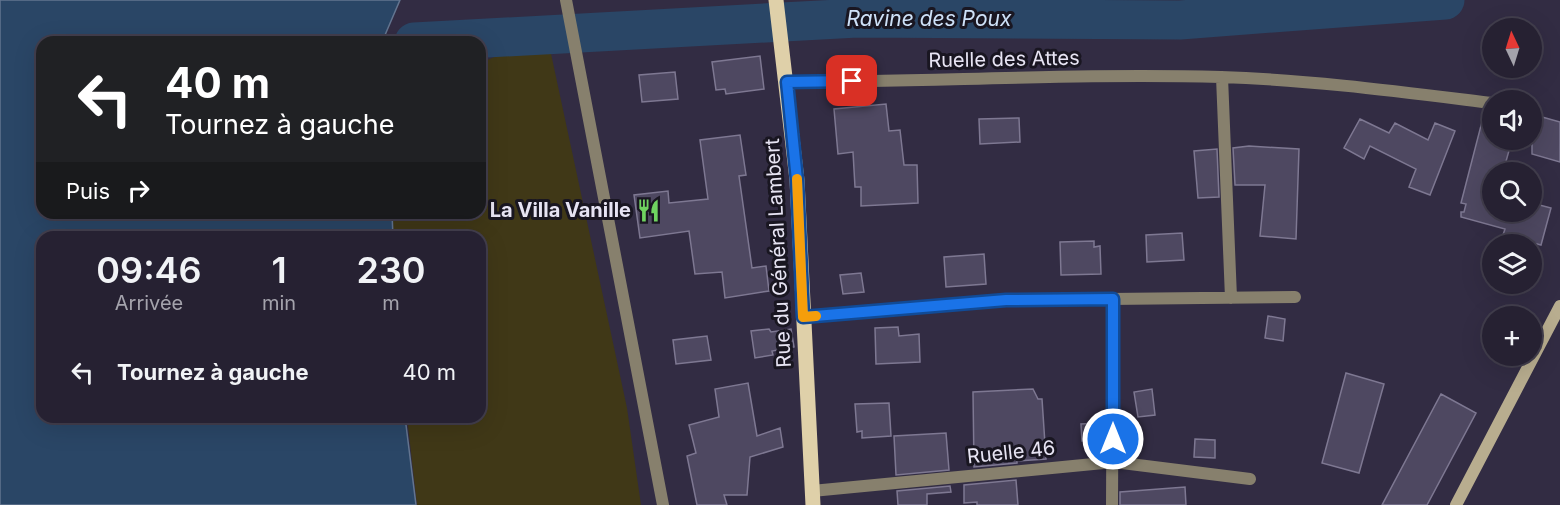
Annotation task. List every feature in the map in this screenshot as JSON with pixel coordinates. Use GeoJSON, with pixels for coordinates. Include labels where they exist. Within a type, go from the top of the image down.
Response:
{"type":"FeatureCollection","features":[{"type":"Feature","properties":{"kind":"main road","name":"Rue du Général Lambert"},"geometry":{"type":"LineString","coordinates":[[776,0],[797,180],[812,498]]}},
{"type":"Feature","properties":{"kind":"main road"},"geometry":{"type":"LineString","coordinates":[[1456,505],[1560,306]]}},
{"type":"Feature","properties":{"kind":"street"},"geometry":{"type":"LineString","coordinates":[[566,0],[586,114],[663,505]]}},
{"type":"Feature","properties":{"kind":"street","name":"Ruelle des Attes"},"geometry":{"type":"LineString","coordinates":[[787,82],[1053,76],[1222,77],[1358,87],[1482,102]]}},
{"type":"Feature","properties":{"kind":"street"},"geometry":{"type":"LineString","coordinates":[[1222,77],[1231,298]]}},
{"type":"Feature","properties":{"kind":"street"},"geometry":{"type":"LineString","coordinates":[[803,317],[1006,300],[1295,297]]}},
{"type":"Feature","properties":{"kind":"street"},"geometry":{"type":"LineString","coordinates":[[1112,505],[1113,299]]}},
{"type":"Feature","properties":{"kind":"street","name":"Ruelle 46"},"geometry":{"type":"LineString","coordinates":[[812,498],[1114,462],[1250,479]]}},
{"type":"Feature","properties":{"kind":"sand"},"geometry":{"type":"Polygon","coordinates":[[[547,35],[627,408],[641,505],[417,505],[408,423],[486,423],[486,231],[392,231],[391,219],[486,219],[486,60],[547,35]]]}},
{"type":"Feature","properties":{"kind":"water"},"geometry":{"type":"Polygon","coordinates":[[[0,0],[400,0],[385,36],[36,36],[36,219],[392,219],[393,231],[36,231],[36,423],[406,423],[416,505],[0,505],[0,0]]]}},
{"type":"Feature","properties":{"kind":"building"},"geometry":{"type":"Polygon","coordinates":[[[760,56],[764,89],[726,94],[725,89],[716,90],[712,62],[760,56]]]}},
{"type":"Feature","properties":{"kind":"building"},"geometry":{"type":"Polygon","coordinates":[[[675,72],[678,99],[642,102],[639,75],[675,72]]]}},
{"type":"Feature","properties":{"kind":"building"},"geometry":{"type":"Polygon","coordinates":[[[886,104],[889,131],[900,130],[904,165],[917,165],[918,203],[861,206],[861,187],[855,187],[853,152],[838,154],[834,109],[886,104]]]}},
{"type":"Feature","properties":{"kind":"building"},"geometry":{"type":"Polygon","coordinates":[[[1542,117],[1560,122],[1560,162],[1532,154],[1532,150],[1542,150],[1542,117]]]}},
{"type":"Feature","properties":{"kind":"building"},"geometry":{"type":"Polygon","coordinates":[[[1019,118],[1020,142],[980,144],[979,119],[1019,118]]]}},
{"type":"Feature","properties":{"kind":"building"},"geometry":{"type":"Polygon","coordinates":[[[1360,119],[1389,133],[1395,123],[1428,140],[1435,123],[1455,131],[1430,195],[1409,187],[1416,169],[1370,146],[1364,159],[1344,148],[1360,119]]]}},
{"type":"Feature","properties":{"kind":"building"},"geometry":{"type":"Polygon","coordinates":[[[1482,122],[1482,150],[1509,150],[1506,162],[1482,162],[1482,222],[1542,222],[1542,206],[1551,208],[1542,241],[1542,234],[1503,234],[1505,229],[1461,217],[1466,204],[1461,203],[1482,122]]]}},
{"type":"Feature","properties":{"kind":"building"},"geometry":{"type":"Polygon","coordinates":[[[740,135],[746,175],[739,176],[752,268],[766,266],[769,291],[725,298],[722,272],[695,274],[689,231],[640,238],[634,195],[668,191],[669,203],[708,199],[700,140],[740,135]]]}},
{"type":"Feature","properties":{"kind":"building"},"geometry":{"type":"Polygon","coordinates":[[[1249,146],[1299,149],[1296,239],[1260,236],[1265,185],[1235,185],[1233,148],[1249,146]]]}},
{"type":"Feature","properties":{"kind":"building"},"geometry":{"type":"Polygon","coordinates":[[[1217,149],[1219,197],[1198,198],[1194,151],[1217,149]]]}},
{"type":"Feature","properties":{"kind":"building"},"geometry":{"type":"Polygon","coordinates":[[[1182,233],[1184,260],[1147,262],[1146,235],[1182,233]]]}},
{"type":"Feature","properties":{"kind":"building"},"geometry":{"type":"Polygon","coordinates":[[[1094,241],[1094,247],[1100,246],[1101,274],[1061,275],[1060,242],[1094,241]]]}},
{"type":"Feature","properties":{"kind":"building"},"geometry":{"type":"Polygon","coordinates":[[[984,254],[986,284],[946,287],[944,257],[984,254]]]}},
{"type":"Feature","properties":{"kind":"building"},"geometry":{"type":"Polygon","coordinates":[[[861,273],[864,292],[843,294],[840,275],[861,273]]]}},
{"type":"Feature","properties":{"kind":"building"},"geometry":{"type":"Polygon","coordinates":[[[1268,316],[1285,319],[1283,341],[1265,338],[1268,316]]]}},
{"type":"Feature","properties":{"kind":"building"},"geometry":{"type":"Polygon","coordinates":[[[898,327],[899,336],[919,334],[920,362],[876,364],[875,328],[898,327]]]}},
{"type":"Feature","properties":{"kind":"building"},"geometry":{"type":"Polygon","coordinates":[[[769,329],[771,332],[791,329],[794,347],[772,351],[773,355],[755,358],[751,331],[769,329]]]}},
{"type":"Feature","properties":{"kind":"building"},"geometry":{"type":"Polygon","coordinates":[[[707,336],[711,360],[676,364],[673,340],[707,336]]]}},
{"type":"Feature","properties":{"kind":"building"},"geometry":{"type":"Polygon","coordinates":[[[1346,373],[1384,384],[1359,473],[1322,463],[1346,373]]]}},
{"type":"Feature","properties":{"kind":"building"},"geometry":{"type":"Polygon","coordinates":[[[748,383],[757,436],[780,428],[783,447],[750,457],[747,495],[724,495],[727,505],[697,505],[687,456],[696,453],[689,425],[719,417],[715,389],[748,383]]]}},
{"type":"Feature","properties":{"kind":"building"},"geometry":{"type":"Polygon","coordinates":[[[1033,389],[1038,399],[1042,399],[1046,459],[974,467],[973,392],[1033,389]]]}},
{"type":"Feature","properties":{"kind":"building"},"geometry":{"type":"Polygon","coordinates":[[[1152,389],[1155,415],[1138,417],[1134,392],[1152,389]]]}},
{"type":"Feature","properties":{"kind":"building"},"geometry":{"type":"Polygon","coordinates":[[[1441,394],[1476,413],[1427,505],[1382,505],[1441,394]]]}},
{"type":"Feature","properties":{"kind":"building"},"geometry":{"type":"Polygon","coordinates":[[[889,403],[891,436],[862,438],[862,431],[857,432],[855,404],[889,403]]]}},
{"type":"Feature","properties":{"kind":"building"},"geometry":{"type":"Polygon","coordinates":[[[1099,423],[1100,440],[1082,441],[1081,424],[1099,423]]]}},
{"type":"Feature","properties":{"kind":"building"},"geometry":{"type":"Polygon","coordinates":[[[946,433],[949,470],[896,475],[894,436],[946,433]]]}},
{"type":"Feature","properties":{"kind":"building"},"geometry":{"type":"Polygon","coordinates":[[[1195,439],[1215,440],[1215,458],[1194,457],[1195,439]]]}},
{"type":"Feature","properties":{"kind":"building"},"geometry":{"type":"Polygon","coordinates":[[[1016,480],[1018,505],[964,503],[964,485],[1016,480]]]}},
{"type":"Feature","properties":{"kind":"building"},"geometry":{"type":"Polygon","coordinates":[[[950,486],[951,492],[927,494],[927,505],[898,505],[897,491],[950,486]]]}},
{"type":"Feature","properties":{"kind":"building"},"geometry":{"type":"Polygon","coordinates":[[[1185,487],[1186,505],[1120,505],[1120,492],[1185,487]]]}},
{"type":"Feature","properties":{"kind":"waterway","name":"Ravine des Poux"},"geometry":{"type":"LineString","coordinates":[[486,38],[857,18],[1180,20],[1445,0]]}},
{"type":"Feature","properties":{"kind":"slow traffic"},"geometry":{"type":"LineString","coordinates":[[797,179],[803,317],[816,316]]}},
{"type":"Feature","properties":{"kind":"place","name":"La Villa Vanille"},"geometry":{"type":"Point","coordinates":[649,210]}},
{"type":"Feature","properties":{"kind":"route"},"geometry":{"type":"LineString","coordinates":[[852,81],[787,82],[797,180],[803,317],[1006,300],[1113,299],[1113,439]]}}]}
